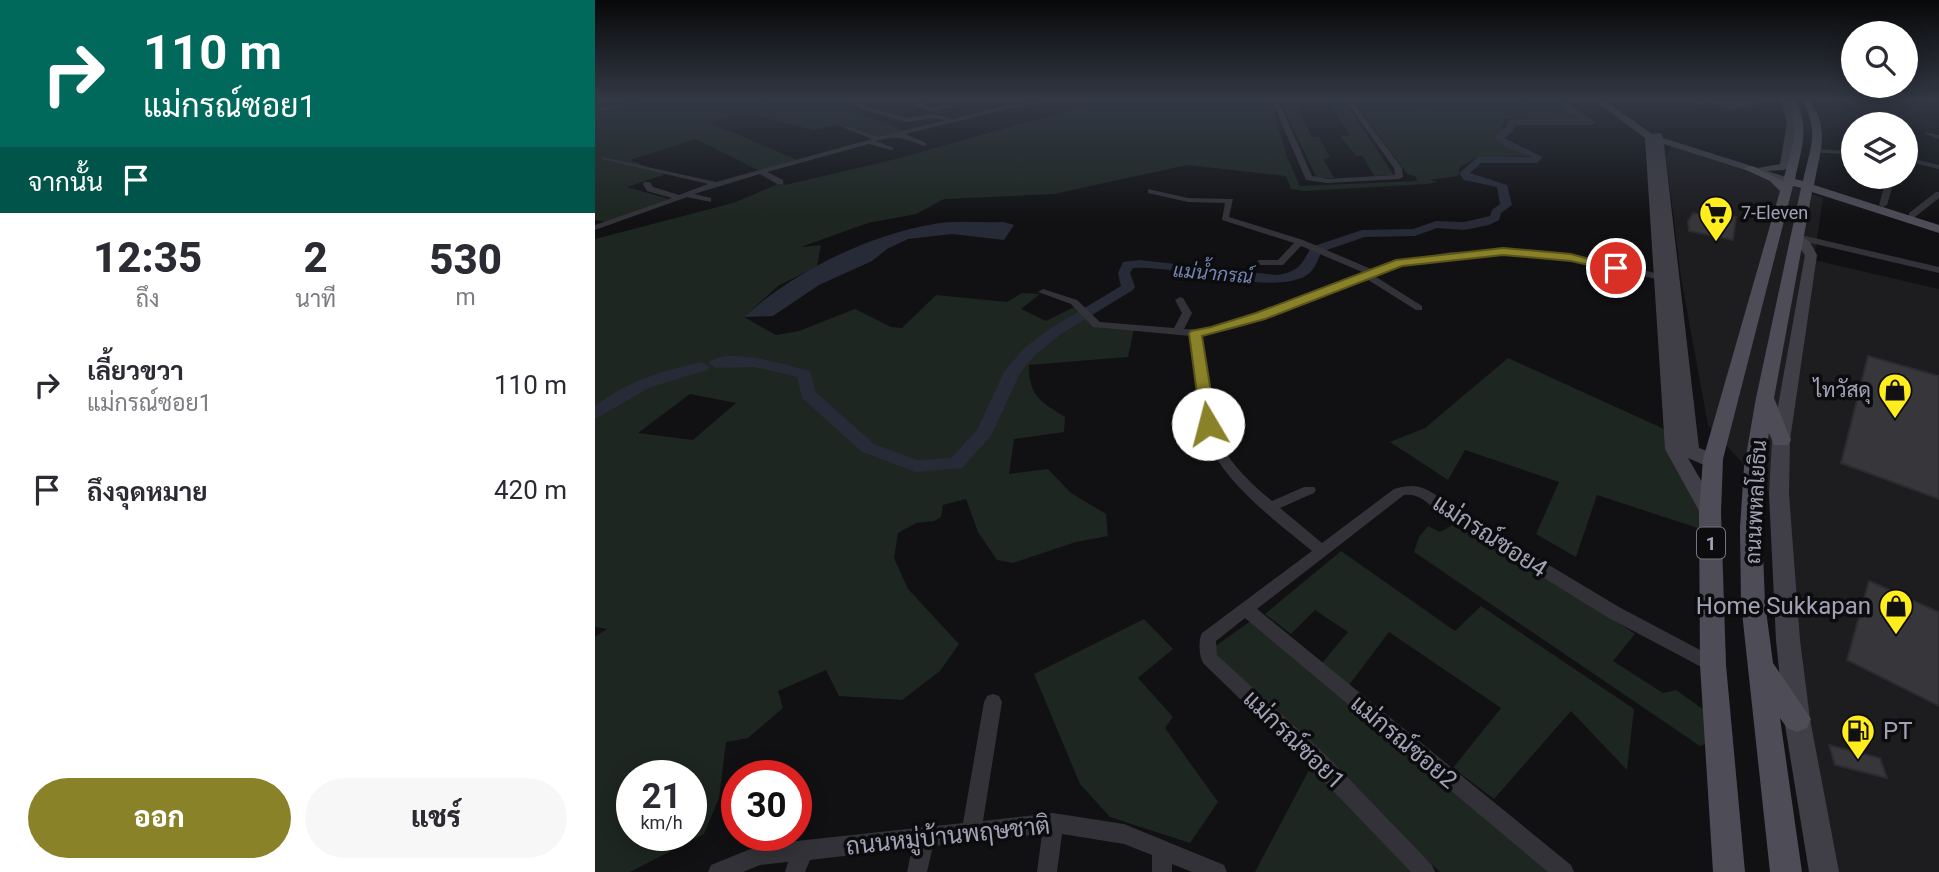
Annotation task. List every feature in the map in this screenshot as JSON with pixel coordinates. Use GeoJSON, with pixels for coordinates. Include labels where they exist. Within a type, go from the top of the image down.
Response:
{"type":"FeatureCollection","features":[{"type":"Feature","properties":{"kind":"main road"},"geometry":{"type":"LineString","coordinates":[[1657,139],[1788,182]]}},
{"type":"Feature","properties":{"kind":"main road"},"geometry":{"type":"LineString","coordinates":[[1657,139],[1763,168],[1806,189],[1883,205],[1939,223]]}},
{"type":"Feature","properties":{"kind":"main road"},"geometry":{"type":"LineString","coordinates":[[1657,139],[1674,449],[1710,513]]}},
{"type":"Feature","properties":{"kind":"main road","name":"1"},"geometry":{"type":"LineString","coordinates":[[1763,168],[1784,167],[1794,139]]}},
{"type":"Feature","properties":{"kind":"main road","name":"ถนนพหลโยธิน"},"geometry":{"type":"LineString","coordinates":[[1729,872],[1713,665],[1710,513],[1713,459],[1788,182],[1795,139]]}},
{"type":"Feature","properties":{"kind":"main road","name":"ถนนพหลโยธิน"},"geometry":{"type":"LineString","coordinates":[[1786,872],[1753,603],[1751,528],[1754,467],[1765,398],[1817,139]]}},
{"type":"Feature","properties":{"kind":"main road"},"geometry":{"type":"LineString","coordinates":[[1811,164],[1817,179],[1844,196],[1939,229]]}},
{"type":"Feature","properties":{"kind":"main road"},"geometry":{"type":"LineString","coordinates":[[1797,237],[1807,245],[1811,255],[1781,440],[1781,534],[1788,640],[1797,719],[1824,872]]}},
{"type":"Feature","properties":{"kind":"main road"},"geometry":{"type":"LineString","coordinates":[[1666,279],[1690,451],[1704,459],[1713,459]]}},
{"type":"Feature","properties":{"kind":"main road"},"geometry":{"type":"LineString","coordinates":[[1765,398],[1781,440]]}},
{"type":"Feature","properties":{"kind":"main road"},"geometry":{"type":"LineString","coordinates":[[1762,671],[1797,719]]}},
{"type":"Feature","properties":{"kind":"street"},"geometry":{"type":"LineString","coordinates":[[870,139],[891,148]]}},
{"type":"Feature","properties":{"kind":"street"},"geometry":{"type":"LineString","coordinates":[[595,228],[716,184],[882,139]]}},
{"type":"Feature","properties":{"kind":"street"},"geometry":{"type":"LineString","coordinates":[[910,139],[924,144]]}},
{"type":"Feature","properties":{"kind":"street"},"geometry":{"type":"LineString","coordinates":[[1292,139],[1309,178],[1327,181],[1399,177],[1398,168],[1377,139]]}},
{"type":"Feature","properties":{"kind":"street"},"geometry":{"type":"LineString","coordinates":[[1814,150],[1841,154]]}},
{"type":"Feature","properties":{"kind":"street"},"geometry":{"type":"LineString","coordinates":[[604,158],[716,184]]}},
{"type":"Feature","properties":{"kind":"street"},"geometry":{"type":"LineString","coordinates":[[1918,162],[1939,167]]}},
{"type":"Feature","properties":{"kind":"street"},"geometry":{"type":"LineString","coordinates":[[762,172],[780,182]]}},
{"type":"Feature","properties":{"kind":"street"},"geometry":{"type":"LineString","coordinates":[[647,184],[650,189],[708,200]]}},
{"type":"Feature","properties":{"kind":"street"},"geometry":{"type":"LineString","coordinates":[[1883,205],[1888,189]]}},
{"type":"Feature","properties":{"kind":"street"},"geometry":{"type":"LineString","coordinates":[[1151,191],[1188,200],[1230,201],[1225,218],[1324,252],[1368,273],[1419,308]]}},
{"type":"Feature","properties":{"kind":"street"},"geometry":{"type":"LineString","coordinates":[[1912,215],[1939,194]]}},
{"type":"Feature","properties":{"kind":"street"},"geometry":{"type":"LineString","coordinates":[[1797,237],[1939,270]]}},
{"type":"Feature","properties":{"kind":"street"},"geometry":{"type":"LineString","coordinates":[[1259,263],[1280,262],[1300,243]]}},
{"type":"Feature","properties":{"kind":"street"},"geometry":{"type":"LineString","coordinates":[[1043,292],[1074,302],[1097,325],[1195,333],[1213,331],[1260,316],[1400,263],[1503,251],[1571,257],[1666,279]]}},
{"type":"Feature","properties":{"kind":"street"},"geometry":{"type":"LineString","coordinates":[[1177,332],[1188,313],[1180,300]]}},
{"type":"Feature","properties":{"kind":"street"},"geometry":{"type":"LineString","coordinates":[[1195,333],[1208,424],[1216,447],[1270,507],[1321,550]]}},
{"type":"Feature","properties":{"kind":"street","name":"แม่กรณ์ซอย4"},"geometry":{"type":"LineString","coordinates":[[1245,609],[1399,492],[1416,488],[1454,515],[1612,612],[1713,665]]}},
{"type":"Feature","properties":{"kind":"street"},"geometry":{"type":"LineString","coordinates":[[1270,507],[1309,490]]}},
{"type":"Feature","properties":{"kind":"street","name":"แม่กรณ์ซอย1"},"geometry":{"type":"LineString","coordinates":[[1245,609],[1208,638],[1209,658],[1319,762],[1425,872]]}},
{"type":"Feature","properties":{"kind":"street","name":"แม่กรณ์ซอย2"},"geometry":{"type":"LineString","coordinates":[[1245,609],[1564,872]]}},
{"type":"Feature","properties":{"kind":"street"},"geometry":{"type":"LineString","coordinates":[[971,831],[993,702]]}},
{"type":"Feature","properties":{"kind":"street"},"geometry":{"type":"LineString","coordinates":[[1047,872],[1053,823]]}},
{"type":"Feature","properties":{"kind":"street","name":"ถนนหมู่บ้านพฤษชาติ"},"geometry":{"type":"LineString","coordinates":[[812,849],[1053,823],[1124,834],[1217,872]]}},
{"type":"Feature","properties":{"kind":"street"},"geometry":{"type":"LineString","coordinates":[[917,872],[925,837]]}},
{"type":"Feature","properties":{"kind":"street"},"geometry":{"type":"LineString","coordinates":[[1161,872],[1162,850]]}},
{"type":"Feature","properties":{"kind":"street","name":"ถนนหมู่บ้านพฤษชาติ"},"geometry":{"type":"LineString","coordinates":[[718,872],[760,855],[794,851]]}},
{"type":"Feature","properties":{"kind":"street"},"geometry":{"type":"LineString","coordinates":[[795,872],[803,851]]}},
{"type":"Feature","properties":{"kind":"shaded area"},"geometry":{"type":"Polygon","coordinates":[[[595,139],[747,139],[800,161],[762,172],[696,139],[630,160],[666,174],[627,187],[669,199],[605,222],[595,220],[595,139]]]}},
{"type":"Feature","properties":{"kind":"shaded area"},"geometry":{"type":"Polygon","coordinates":[[[968,139],[1282,139],[1300,186],[1417,181],[1415,176],[1407,174],[1381,139],[1496,139],[1533,156],[1476,158],[1460,167],[1458,176],[1430,180],[1438,182],[1426,184],[1303,191],[1291,189],[1286,176],[1187,165],[1054,194],[944,199],[916,214],[868,223],[801,247],[821,245],[817,266],[778,286],[744,317],[776,335],[799,331],[855,309],[891,327],[902,328],[936,295],[1007,302],[1022,293],[1040,294],[1021,309],[1046,321],[1078,305],[1096,326],[1134,329],[1128,357],[1029,365],[1031,384],[1038,397],[1065,417],[1064,432],[1014,439],[1009,474],[1048,469],[1071,493],[1106,514],[1108,536],[1076,542],[1013,563],[997,560],[978,532],[966,499],[943,505],[941,517],[934,521],[916,523],[898,533],[894,558],[908,589],[959,644],[940,671],[902,700],[839,696],[826,670],[778,691],[783,708],[748,738],[726,742],[724,760],[721,760],[719,798],[707,827],[707,760],[616,760],[616,851],[671,851],[630,872],[595,872],[595,637],[607,629],[595,627],[595,239],[733,203],[783,182],[785,185],[968,139]],[[690,394],[638,433],[693,440],[736,403],[690,394]]]}},
{"type":"Feature","properties":{"kind":"shaded area"},"geometry":{"type":"Polygon","coordinates":[[[1298,139],[1320,139],[1330,158],[1323,159],[1334,178],[1317,179],[1298,139]]]}},
{"type":"Feature","properties":{"kind":"shaded area"},"geometry":{"type":"Polygon","coordinates":[[[1342,139],[1369,139],[1394,175],[1374,176],[1363,156],[1356,156],[1342,139]]]}},
{"type":"Feature","properties":{"kind":"shaded area"},"geometry":{"type":"Polygon","coordinates":[[[1672,145],[1745,168],[1823,198],[1814,260],[1939,289],[1939,872],[1831,872],[1774,498],[1708,425],[1681,278],[1666,156],[1672,145]]]}},
{"type":"Feature","properties":{"kind":"shaded area"},"geometry":{"type":"Polygon","coordinates":[[[1508,358],[1673,433],[1710,532],[1597,495],[1576,557],[1536,534],[1559,482],[1465,450],[1448,480],[1390,442],[1425,428],[1508,358]]]}},
{"type":"Feature","properties":{"kind":"shaded area"},"geometry":{"type":"Polygon","coordinates":[[[1454,515],[1547,573],[1635,634],[1613,661],[1663,693],[1676,690],[1704,710],[1708,743],[1700,746],[1414,552],[1419,537],[1428,526],[1440,532],[1451,526],[1454,515]]]}},
{"type":"Feature","properties":{"kind":"shaded area"},"geometry":{"type":"Polygon","coordinates":[[[1341,551],[1455,631],[1481,606],[1634,709],[1627,770],[1571,711],[1494,799],[1453,768],[1501,708],[1389,632],[1349,685],[1322,663],[1348,632],[1315,610],[1291,634],[1265,614],[1341,551]]]}},
{"type":"Feature","properties":{"kind":"shaded area"},"geometry":{"type":"Polygon","coordinates":[[[1255,618],[1564,872],[1440,872],[1216,664],[1214,647],[1255,618]]]}},
{"type":"Feature","properties":{"kind":"shaded area"},"geometry":{"type":"Polygon","coordinates":[[[1144,619],[1173,649],[1138,678],[1173,717],[1165,728],[1218,802],[1190,843],[1110,817],[1080,784],[1034,674],[1144,619]]]}},
{"type":"Feature","properties":{"kind":"shaded area"},"geometry":{"type":"Polygon","coordinates":[[[1310,768],[1421,872],[1255,872],[1310,768]]]}},
{"type":"Feature","properties":{"kind":"water"},"geometry":{"type":"Polygon","coordinates":[[[1004,222],[1014,225],[1004,240],[952,234],[908,239],[887,249],[872,261],[819,285],[773,316],[744,317],[785,285],[858,246],[909,229],[943,223],[1004,222]]]}},
{"type":"Feature","properties":{"kind":"building"},"geometry":{"type":"Polygon","coordinates":[[[1693,213],[1716,217],[1718,213],[1736,217],[1733,240],[1689,231],[1688,221],[1693,213]]]}},
{"type":"Feature","properties":{"kind":"building","name":"ไทวัสดุ"},"geometry":{"type":"Polygon","coordinates":[[[1868,356],[1939,376],[1939,499],[1841,463],[1868,356]]]}},
{"type":"Feature","properties":{"kind":"building","name":"Home Sukkapan"},"geometry":{"type":"Polygon","coordinates":[[[1869,581],[1939,612],[1939,706],[1847,660],[1869,581]]]}},
{"type":"Feature","properties":{"kind":"building","name":"PT"},"geometry":{"type":"Polygon","coordinates":[[[1829,745],[1880,758],[1887,778],[1835,765],[1829,745]]]}},
{"type":"Feature","properties":{"kind":"waterway","name":"แม่น้ำกรณ์"},"geometry":{"type":"LineString","coordinates":[[716,363],[754,362],[804,374],[808,394],[868,448],[916,466],[956,464],[985,432],[1018,364],[1043,340],[1128,287],[1124,273],[1128,265],[1277,279],[1302,272],[1310,264],[1315,250],[1362,234],[1415,232],[1436,224],[1464,226],[1485,223],[1495,218],[1496,212],[1506,205],[1502,185],[1468,178],[1464,173],[1478,160],[1537,160],[1538,157],[1500,139]]}},
{"type":"Feature","properties":{"kind":"waterway","name":"แม่น้ำกรณ์"},"geometry":{"type":"LineString","coordinates":[[595,414],[619,396],[645,383],[702,367]]}},
{"type":"Feature","properties":{"kind":"place","name":"7-Eleven"},"geometry":{"type":"Point","coordinates":[1716,243]}},
{"type":"Feature","properties":{"kind":"place","name":"ไทวัสดุ"},"geometry":{"type":"Point","coordinates":[1895,420]}},
{"type":"Feature","properties":{"kind":"place","name":"Home Sukkapan"},"geometry":{"type":"Point","coordinates":[1896,636]}},
{"type":"Feature","properties":{"kind":"place","name":"PT"},"geometry":{"type":"Point","coordinates":[1858,761]}},
{"type":"Feature","properties":{"kind":"route"},"geometry":{"type":"LineString","coordinates":[[1208,424],[1195,333],[1213,331],[1260,316],[1370,272],[1400,263],[1514,251],[1571,257],[1616,268]]}}]}
